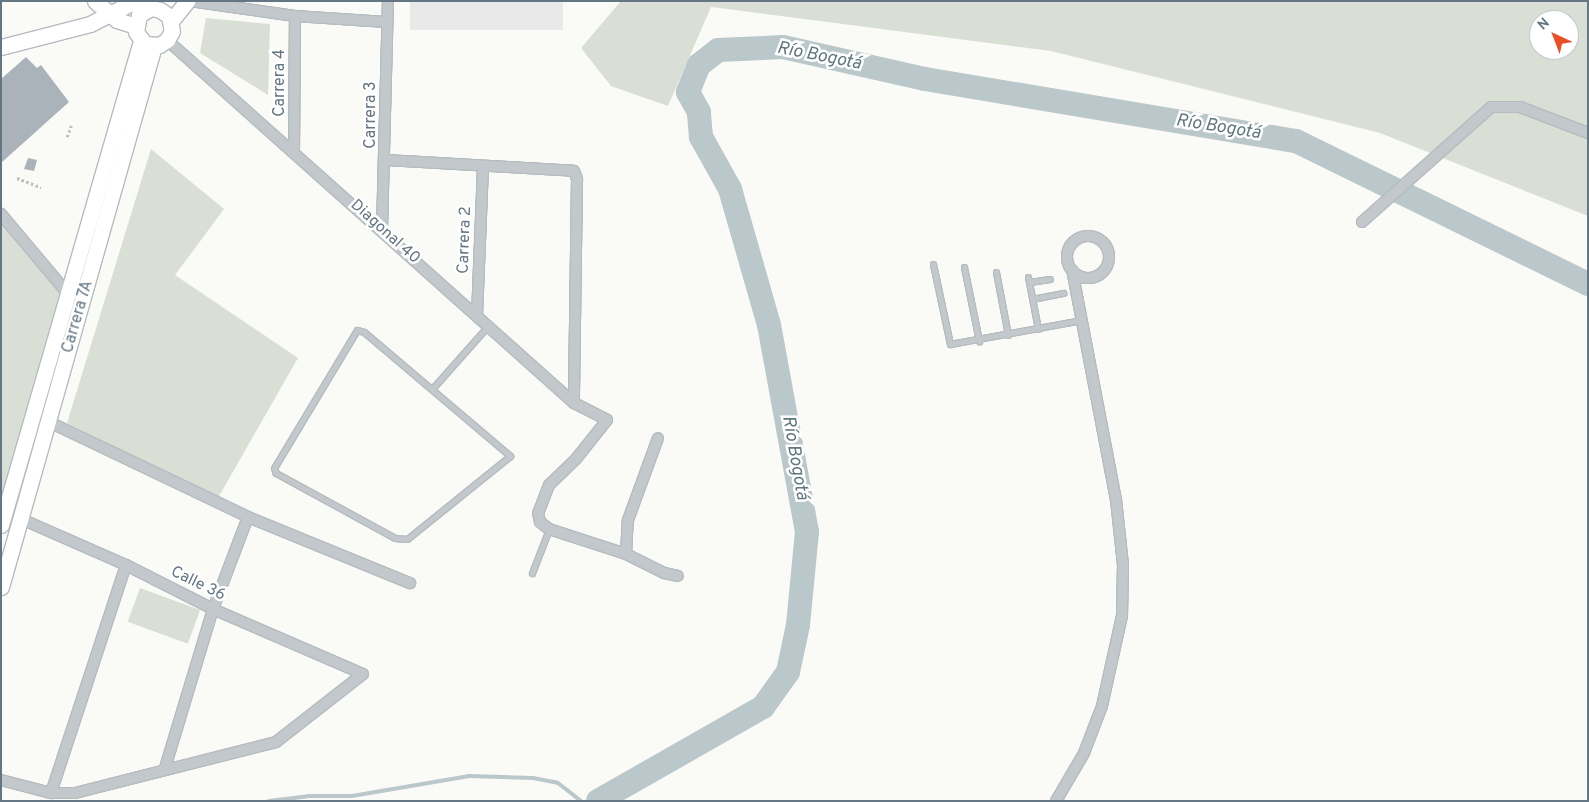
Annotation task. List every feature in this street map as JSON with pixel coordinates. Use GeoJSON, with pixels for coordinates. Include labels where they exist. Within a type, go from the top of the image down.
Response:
{"type":"FeatureCollection","features":[{"type":"Feature","properties":{"kind":"main road"},"geometry":{"type":"LineString","coordinates":[[1,48],[90,24],[109,14],[126,3],[157,6],[165,12],[171,21],[172,31],[154,42],[135,26],[109,14],[95,1]]}},
{"type":"Feature","properties":{"kind":"main road"},"geometry":{"type":"LineString","coordinates":[[171,21],[188,1]]}},
{"type":"Feature","properties":{"kind":"main road"},"geometry":{"type":"LineString","coordinates":[[135,26],[139,15],[157,6]]}},
{"type":"Feature","properties":{"kind":"main road","name":"Carrera 7A"},"geometry":{"type":"LineString","coordinates":[[1,525],[69,295],[154,42]]}},
{"type":"Feature","properties":{"kind":"main road","name":"Carrera 7A"},"geometry":{"type":"LineString","coordinates":[[1,587],[49,422],[154,42]]}},
{"type":"Feature","properties":{"kind":"street"},"geometry":{"type":"LineString","coordinates":[[188,1],[295,16],[386,22]]}},
{"type":"Feature","properties":{"kind":"street","name":"Carrera 3"},"geometry":{"type":"LineString","coordinates":[[382,228],[386,160],[386,22],[388,1]]}},
{"type":"Feature","properties":{"kind":"street","name":"Carrera 4"},"geometry":{"type":"LineString","coordinates":[[294,152],[295,16]]}},
{"type":"Feature","properties":{"kind":"street","name":"Diagonal 40"},"geometry":{"type":"LineString","coordinates":[[154,42],[294,152],[382,228],[487,327],[574,403],[607,420],[576,459],[549,485],[538,513],[540,522],[549,529]]}},
{"type":"Feature","properties":{"kind":"street"},"geometry":{"type":"LineString","coordinates":[[1362,222],[1474,120],[1491,107],[1520,107],[1588,133]]}},
{"type":"Feature","properties":{"kind":"street"},"geometry":{"type":"LineString","coordinates":[[386,160],[574,172],[577,179],[574,403]]}},
{"type":"Feature","properties":{"kind":"street","name":"Carrera 2"},"geometry":{"type":"LineString","coordinates":[[477,316],[483,166]]}},
{"type":"Feature","properties":{"kind":"street"},"geometry":{"type":"LineString","coordinates":[[1,214],[69,295]]}},
{"type":"Feature","properties":{"kind":"street"},"geometry":{"type":"LineString","coordinates":[[1056,801],[1084,753],[1102,706],[1122,616],[1123,565],[1116,500],[1072,270],[1067,257],[1072,244],[1083,236],[1103,241],[1109,252],[1103,272],[1084,278],[1072,270]]}},
{"type":"Feature","properties":{"kind":"street"},"geometry":{"type":"LineString","coordinates":[[49,422],[248,517],[410,582]]}},
{"type":"Feature","properties":{"kind":"street"},"geometry":{"type":"LineString","coordinates":[[626,554],[628,520],[658,438]]}},
{"type":"Feature","properties":{"kind":"street"},"geometry":{"type":"LineString","coordinates":[[1,780],[54,797],[165,768],[213,609],[248,517]]}},
{"type":"Feature","properties":{"kind":"street","name":"Calle 36"},"geometry":{"type":"LineString","coordinates":[[21,519],[126,565],[213,609],[363,674],[276,742],[165,768]]}},
{"type":"Feature","properties":{"kind":"street"},"geometry":{"type":"LineString","coordinates":[[549,529],[626,554],[664,573],[678,576]]}},
{"type":"Feature","properties":{"kind":"street"},"geometry":{"type":"LineString","coordinates":[[54,797],[126,565]]}},
{"type":"Feature","properties":{"kind":"lane"},"geometry":{"type":"LineString","coordinates":[[933,264],[947,342],[953,346],[1082,320]]}},
{"type":"Feature","properties":{"kind":"lane"},"geometry":{"type":"LineString","coordinates":[[964,267],[979,341]]}},
{"type":"Feature","properties":{"kind":"lane"},"geometry":{"type":"LineString","coordinates":[[996,272],[1008,335]]}},
{"type":"Feature","properties":{"kind":"lane"},"geometry":{"type":"LineString","coordinates":[[1038,329],[1028,280],[1050,279]]}},
{"type":"Feature","properties":{"kind":"lane"},"geometry":{"type":"LineString","coordinates":[[1032,299],[1063,294]]}},
{"type":"Feature","properties":{"kind":"lane"},"geometry":{"type":"LineString","coordinates":[[432,389],[487,327]]}},
{"type":"Feature","properties":{"kind":"lane"},"geometry":{"type":"LineString","coordinates":[[357,330],[364,332],[432,389],[510,456],[407,539],[395,538],[276,473],[274,468],[276,462],[357,330]]}},
{"type":"Feature","properties":{"kind":"lane"},"geometry":{"type":"LineString","coordinates":[[532,573],[549,529]]}},
{"type":"Feature","properties":{"kind":"path"},"geometry":{"type":"LineString","coordinates":[[67,137],[71,126]]}},
{"type":"Feature","properties":{"kind":"path"},"geometry":{"type":"LineString","coordinates":[[17,178],[41,187]]}},
{"type":"Feature","properties":{"kind":"shaded area"},"geometry":{"type":"Polygon","coordinates":[[[410,1],[563,1],[563,30],[410,30],[410,1]]]}},
{"type":"Feature","properties":{"kind":"shaded area"},"geometry":{"type":"Polygon","coordinates":[[[621,1],[1588,1],[1588,216],[1380,133],[1051,51],[711,7],[668,106],[611,86],[581,48],[621,1]]]}},
{"type":"Feature","properties":{"kind":"shaded area"},"geometry":{"type":"Polygon","coordinates":[[[206,18],[270,24],[268,95],[200,53],[206,18]]]}},
{"type":"Feature","properties":{"kind":"shaded area"},"geometry":{"type":"Polygon","coordinates":[[[151,149],[224,209],[175,275],[298,358],[218,498],[67,423],[151,149]]]}},
{"type":"Feature","properties":{"kind":"shaded area"},"geometry":{"type":"Polygon","coordinates":[[[1,222],[65,295],[1,498],[1,222]]]}},
{"type":"Feature","properties":{"kind":"shaded area"},"geometry":{"type":"Polygon","coordinates":[[[140,588],[200,610],[188,644],[128,622],[140,588]]]}},
{"type":"Feature","properties":{"kind":"building"},"geometry":{"type":"Polygon","coordinates":[[[26,57],[37,68],[41,65],[69,102],[1,163],[1,79],[26,57]]]}},
{"type":"Feature","properties":{"kind":"building"},"geometry":{"type":"Polygon","coordinates":[[[28,158],[37,160],[34,171],[24,169],[28,158]]]}},
{"type":"Feature","properties":{"kind":"waterway","name":"Río Bogotá"},"geometry":{"type":"LineString","coordinates":[[598,801],[763,707],[788,672],[798,625],[807,532],[769,325],[730,189],[701,137],[699,112],[688,92],[699,65],[718,50],[783,47],[925,79],[1296,141],[1588,284]]}},
{"type":"Feature","properties":{"kind":"waterway"},"geometry":{"type":"LineString","coordinates":[[269,801],[308,796],[352,796],[469,776],[533,778],[558,783],[581,801]]}}]}
